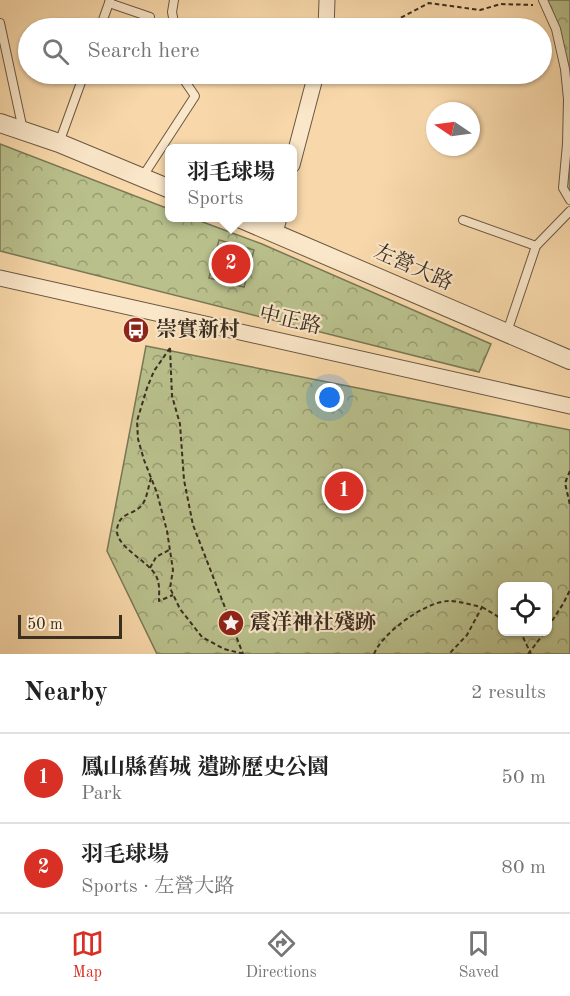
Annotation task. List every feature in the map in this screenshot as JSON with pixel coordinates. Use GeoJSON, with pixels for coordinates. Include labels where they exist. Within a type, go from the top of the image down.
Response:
{"type":"FeatureCollection","features":[{"type":"Feature","properties":{"kind":"street"},"geometry":{"type":"LineString","coordinates":[[326,18],[327,0]]}},
{"type":"Feature","properties":{"kind":"street"},"geometry":{"type":"LineString","coordinates":[[297,146],[313,84]]}},
{"type":"Feature","properties":{"kind":"street"},"geometry":{"type":"LineString","coordinates":[[0,123],[59,143],[165,187]]}},
{"type":"Feature","properties":{"kind":"street","name":"左營大路"},"geometry":{"type":"LineString","coordinates":[[261,222],[277,225],[506,333],[570,360]]}},
{"type":"Feature","properties":{"kind":"street","name":"中正路"},"geometry":{"type":"LineString","coordinates":[[0,278],[570,406]]}},
{"type":"Feature","properties":{"kind":"lane"},"geometry":{"type":"LineString","coordinates":[[173,18],[174,0]]}},
{"type":"Feature","properties":{"kind":"lane"},"geometry":{"type":"LineString","coordinates":[[543,0],[551,18]]}},
{"type":"Feature","properties":{"kind":"lane"},"geometry":{"type":"LineString","coordinates":[[103,18],[109,2],[150,17]]}},
{"type":"Feature","properties":{"kind":"lane"},"geometry":{"type":"LineString","coordinates":[[552,19],[565,69],[568,99],[563,188],[570,200]]}},
{"type":"Feature","properties":{"kind":"lane"},"geometry":{"type":"LineString","coordinates":[[0,23],[23,131]]}},
{"type":"Feature","properties":{"kind":"lane"},"geometry":{"type":"LineString","coordinates":[[59,143],[80,84]]}},
{"type":"Feature","properties":{"kind":"lane"},"geometry":{"type":"LineString","coordinates":[[142,177],[195,96],[187,84]]}},
{"type":"Feature","properties":{"kind":"lane"},"geometry":{"type":"LineString","coordinates":[[506,333],[536,246],[570,211]]}},
{"type":"Feature","properties":{"kind":"lane"},"geometry":{"type":"LineString","coordinates":[[463,220],[536,246]]}},
{"type":"Feature","properties":{"kind":"path"},"geometry":{"type":"LineString","coordinates":[[400,18],[429,3],[480,10],[501,4],[524,3],[538,8]]}},
{"type":"Feature","properties":{"kind":"path"},"geometry":{"type":"LineString","coordinates":[[170,348],[172,396],[180,424],[184,480],[193,525],[243,654],[224,649],[202,637],[185,617],[170,588],[173,570],[165,523],[138,439],[137,421],[154,371],[170,348]]}},
{"type":"Feature","properties":{"kind":"path"},"geometry":{"type":"LineString","coordinates":[[570,471],[565,483],[570,505]]}},
{"type":"Feature","properties":{"kind":"path"},"geometry":{"type":"LineString","coordinates":[[151,478],[140,507],[120,520],[117,534],[123,544],[150,568],[156,577],[159,601],[173,596]]}},
{"type":"Feature","properties":{"kind":"path"},"geometry":{"type":"LineString","coordinates":[[150,568],[156,557],[170,549]]}},
{"type":"Feature","properties":{"kind":"path"},"geometry":{"type":"LineString","coordinates":[[552,621],[570,590]]}},
{"type":"Feature","properties":{"kind":"path"},"geometry":{"type":"LineString","coordinates":[[374,654],[381,642],[399,625],[434,603],[449,601],[482,607],[498,616]]}},
{"type":"Feature","properties":{"kind":"path"},"geometry":{"type":"LineString","coordinates":[[449,654],[467,635],[482,607]]}},
{"type":"Feature","properties":{"kind":"path"},"geometry":{"type":"LineString","coordinates":[[522,636],[530,653],[542,636]]}},
{"type":"Feature","properties":{"kind":"green space"},"geometry":{"type":"Polygon","coordinates":[[[543,0],[570,0],[570,200],[563,188],[565,69],[552,28],[552,18],[549,18],[543,0]]]}},
{"type":"Feature","properties":{"kind":"green space"},"geometry":{"type":"Polygon","coordinates":[[[0,144],[165,207],[165,222],[203,222],[262,244],[491,344],[479,372],[0,251],[0,144]]]}},
{"type":"Feature","properties":{"kind":"green space"},"geometry":{"type":"Polygon","coordinates":[[[219,240],[254,250],[244,287],[209,278],[219,240]]]}},
{"type":"Feature","properties":{"kind":"green space"},"geometry":{"type":"Polygon","coordinates":[[[146,346],[570,430],[570,654],[157,654],[107,551],[146,346]]]}},
{"type":"Feature","properties":{"kind":"place","name":"羽毛球場"},"geometry":{"type":"Point","coordinates":[231,264]}},
{"type":"Feature","properties":{"kind":"place","name":"崇實新村"},"geometry":{"type":"Point","coordinates":[136,330]}},
{"type":"Feature","properties":{"kind":"place","name":"鳳山縣舊城 遺跡歷史公園"},"geometry":{"type":"Point","coordinates":[344,491]}},
{"type":"Feature","properties":{"kind":"place","name":"震洋神社殘跡"},"geometry":{"type":"Point","coordinates":[231,623]}}]}
